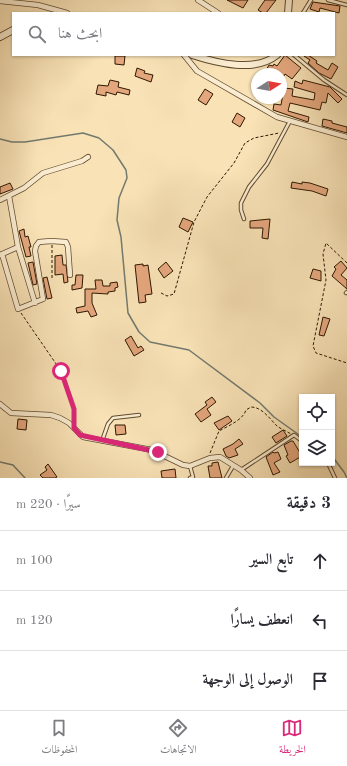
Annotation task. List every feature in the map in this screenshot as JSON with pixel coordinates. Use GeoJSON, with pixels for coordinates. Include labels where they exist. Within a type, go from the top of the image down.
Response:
{"type":"FeatureCollection","features":[{"type":"Feature","properties":{"kind":"street"},"geometry":{"type":"LineString","coordinates":[[198,0],[216,12]]}},
{"type":"Feature","properties":{"kind":"street"},"geometry":{"type":"LineString","coordinates":[[288,12],[290,0]]}},
{"type":"Feature","properties":{"kind":"street"},"geometry":{"type":"LineString","coordinates":[[0,1],[38,5],[63,12]]}},
{"type":"Feature","properties":{"kind":"street"},"geometry":{"type":"LineString","coordinates":[[0,37],[12,31]]}},
{"type":"Feature","properties":{"kind":"street"},"geometry":{"type":"LineString","coordinates":[[185,56],[197,71],[277,116],[347,137]]}},
{"type":"Feature","properties":{"kind":"street"},"geometry":{"type":"LineString","coordinates":[[196,56],[216,61],[252,65],[272,60],[276,56]]}},
{"type":"Feature","properties":{"kind":"street"},"geometry":{"type":"LineString","coordinates":[[0,200],[29,184],[43,173],[82,161],[88,157]]}},
{"type":"Feature","properties":{"kind":"street"},"geometry":{"type":"LineString","coordinates":[[9,196],[18,247],[35,303]]}},
{"type":"Feature","properties":{"kind":"street"},"geometry":{"type":"LineString","coordinates":[[18,247],[1,255],[18,309],[35,303],[43,298],[35,247],[41,241],[64,242],[68,244],[70,275]]}},
{"type":"Feature","properties":{"kind":"street"},"geometry":{"type":"LineString","coordinates":[[0,404],[9,413],[51,415],[64,420],[83,437],[152,450],[178,464],[190,466],[207,459],[220,457],[241,470],[250,478]]}},
{"type":"Feature","properties":{"kind":"lane"},"geometry":{"type":"LineString","coordinates":[[304,12],[311,0]]}},
{"type":"Feature","properties":{"kind":"lane"},"geometry":{"type":"LineString","coordinates":[[328,0],[347,5]]}},
{"type":"Feature","properties":{"kind":"lane"},"geometry":{"type":"LineString","coordinates":[[295,56],[324,80],[347,95]]}},
{"type":"Feature","properties":{"kind":"lane"},"geometry":{"type":"LineString","coordinates":[[244,219],[241,210],[241,203],[251,184],[267,164],[290,120]]}},
{"type":"Feature","properties":{"kind":"lane"},"geometry":{"type":"LineString","coordinates":[[102,441],[108,424],[113,418],[139,415]]}},
{"type":"Feature","properties":{"kind":"lane"},"geometry":{"type":"LineString","coordinates":[[241,470],[294,435],[299,439]]}},
{"type":"Feature","properties":{"kind":"lane"},"geometry":{"type":"LineString","coordinates":[[190,466],[193,477],[190,478]]}},
{"type":"Feature","properties":{"kind":"lane"},"geometry":{"type":"LineString","coordinates":[[226,478],[233,466]]}},
{"type":"Feature","properties":{"kind":"lane"},"geometry":{"type":"LineString","coordinates":[[330,466],[336,478]]}},
{"type":"Feature","properties":{"kind":"path"},"geometry":{"type":"LineString","coordinates":[[162,292],[167,296],[171,296],[177,289],[194,222],[200,209],[218,182],[234,163],[242,147],[254,138],[284,132]]}},
{"type":"Feature","properties":{"kind":"path"},"geometry":{"type":"LineString","coordinates":[[52,241],[52,280]]}},
{"type":"Feature","properties":{"kind":"path"},"geometry":{"type":"LineString","coordinates":[[347,262],[326,243],[323,254],[326,280],[313,346],[316,352],[347,362]]}},
{"type":"Feature","properties":{"kind":"path"},"geometry":{"type":"LineString","coordinates":[[18,309],[61,371],[74,409],[74,428]]}},
{"type":"Feature","properties":{"kind":"path"},"geometry":{"type":"LineString","coordinates":[[207,459],[213,449],[216,434],[244,415],[246,410],[251,407],[271,418],[277,426],[294,435]]}},
{"type":"Feature","properties":{"kind":"building"},"geometry":{"type":"Polygon","coordinates":[[[227,0],[248,0],[243,8],[227,0]]]}},
{"type":"Feature","properties":{"kind":"building"},"geometry":{"type":"Polygon","coordinates":[[[265,0],[276,0],[267,12],[261,12],[258,10],[265,0]]]}},
{"type":"Feature","properties":{"kind":"building"},"geometry":{"type":"Polygon","coordinates":[[[313,2],[340,6],[339,13],[320,8],[319,12],[310,9],[313,2]]]}},
{"type":"Feature","properties":{"kind":"building"},"geometry":{"type":"Polygon","coordinates":[[[115,56],[125,56],[124,65],[115,64],[115,56]]]}},
{"type":"Feature","properties":{"kind":"building"},"geometry":{"type":"Polygon","coordinates":[[[284,56],[286,56],[301,68],[292,79],[287,75],[287,68],[267,68],[269,65],[273,66],[274,64],[277,66],[284,56]]]}},
{"type":"Feature","properties":{"kind":"building"},"geometry":{"type":"Polygon","coordinates":[[[304,56],[310,56],[317,61],[316,63],[328,70],[332,63],[338,67],[331,79],[319,73],[308,63],[310,60],[304,56]]]}},
{"type":"Feature","properties":{"kind":"building"},"geometry":{"type":"Polygon","coordinates":[[[137,68],[145,71],[144,73],[153,75],[151,82],[135,76],[137,68]]]}},
{"type":"Feature","properties":{"kind":"building"},"geometry":{"type":"Polygon","coordinates":[[[110,80],[119,82],[118,87],[130,90],[129,95],[117,92],[116,95],[106,92],[106,96],[96,94],[98,85],[108,86],[110,80]]]}},
{"type":"Feature","properties":{"kind":"building"},"geometry":{"type":"Polygon","coordinates":[[[303,80],[330,87],[342,99],[338,103],[328,93],[326,103],[322,102],[320,110],[290,103],[288,111],[309,117],[308,122],[273,110],[274,104],[287,104],[287,88],[293,89],[292,96],[314,100],[315,93],[294,87],[295,81],[302,84],[303,80]]]}},
{"type":"Feature","properties":{"kind":"building"},"geometry":{"type":"Polygon","coordinates":[[[205,89],[213,94],[206,105],[198,100],[205,89]]]}},
{"type":"Feature","properties":{"kind":"building"},"geometry":{"type":"Polygon","coordinates":[[[237,113],[245,118],[240,127],[232,122],[237,113]]]}},
{"type":"Feature","properties":{"kind":"building"},"geometry":{"type":"Polygon","coordinates":[[[323,119],[347,127],[347,133],[322,126],[323,119]]]}},
{"type":"Feature","properties":{"kind":"building"},"geometry":{"type":"Polygon","coordinates":[[[292,182],[302,184],[302,182],[310,183],[328,189],[326,196],[312,191],[291,188],[292,182]]]}},
{"type":"Feature","properties":{"kind":"building"},"geometry":{"type":"Polygon","coordinates":[[[10,183],[13,189],[0,194],[0,187],[10,183]]]}},
{"type":"Feature","properties":{"kind":"building"},"geometry":{"type":"Polygon","coordinates":[[[183,218],[193,222],[188,232],[179,227],[183,218]]]}},
{"type":"Feature","properties":{"kind":"building"},"geometry":{"type":"Polygon","coordinates":[[[270,219],[268,239],[262,238],[263,228],[250,228],[250,221],[270,219]]]}},
{"type":"Feature","properties":{"kind":"building"},"geometry":{"type":"Polygon","coordinates":[[[24,229],[25,237],[28,236],[31,247],[29,247],[31,256],[26,257],[19,231],[24,229]]]}},
{"type":"Feature","properties":{"kind":"building"},"geometry":{"type":"Polygon","coordinates":[[[62,255],[63,265],[66,265],[68,282],[64,283],[63,274],[55,275],[55,256],[62,255]]]}},
{"type":"Feature","properties":{"kind":"building"},"geometry":{"type":"Polygon","coordinates":[[[341,261],[347,268],[341,275],[347,280],[347,289],[332,276],[336,269],[334,267],[341,261]]]}},
{"type":"Feature","properties":{"kind":"building"},"geometry":{"type":"Polygon","coordinates":[[[33,262],[37,284],[33,285],[28,263],[33,262]]]}},
{"type":"Feature","properties":{"kind":"building"},"geometry":{"type":"Polygon","coordinates":[[[166,262],[173,271],[164,278],[158,269],[166,262]]]}},
{"type":"Feature","properties":{"kind":"building"},"geometry":{"type":"Polygon","coordinates":[[[143,264],[143,266],[148,265],[152,294],[145,295],[146,302],[139,303],[135,265],[143,264]]]}},
{"type":"Feature","properties":{"kind":"building"},"geometry":{"type":"Polygon","coordinates":[[[313,269],[321,271],[321,281],[310,278],[313,269]]]}},
{"type":"Feature","properties":{"kind":"building"},"geometry":{"type":"Polygon","coordinates":[[[76,275],[83,275],[82,288],[72,290],[72,285],[75,285],[76,275]]]}},
{"type":"Feature","properties":{"kind":"building"},"geometry":{"type":"Polygon","coordinates":[[[47,277],[52,298],[47,299],[43,278],[47,277]]]}},
{"type":"Feature","properties":{"kind":"building"},"geometry":{"type":"Polygon","coordinates":[[[95,280],[102,280],[103,286],[110,286],[110,283],[117,282],[118,287],[115,288],[115,291],[108,292],[108,294],[92,293],[92,303],[97,315],[91,317],[88,311],[77,313],[76,308],[85,306],[85,289],[96,289],[95,280]]]}},
{"type":"Feature","properties":{"kind":"building"},"geometry":{"type":"Polygon","coordinates":[[[323,317],[330,319],[324,336],[319,335],[323,317]]]}},
{"type":"Feature","properties":{"kind":"building"},"geometry":{"type":"Polygon","coordinates":[[[131,336],[138,348],[141,346],[144,350],[134,356],[125,340],[131,336]]]}},
{"type":"Feature","properties":{"kind":"building"},"geometry":{"type":"Polygon","coordinates":[[[212,397],[216,402],[207,409],[211,415],[201,422],[195,414],[207,405],[205,402],[212,397]]]}},
{"type":"Feature","properties":{"kind":"building"},"geometry":{"type":"Polygon","coordinates":[[[228,416],[232,421],[219,430],[214,423],[228,416]]]}},
{"type":"Feature","properties":{"kind":"building"},"geometry":{"type":"Polygon","coordinates":[[[18,419],[27,420],[26,430],[17,429],[18,419]]]}},
{"type":"Feature","properties":{"kind":"building"},"geometry":{"type":"Polygon","coordinates":[[[115,425],[125,425],[126,434],[116,435],[115,425]]]}},
{"type":"Feature","properties":{"kind":"building"},"geometry":{"type":"Polygon","coordinates":[[[283,430],[287,436],[276,443],[272,437],[283,430]]]}},
{"type":"Feature","properties":{"kind":"building"},"geometry":{"type":"Polygon","coordinates":[[[239,439],[243,444],[235,449],[238,455],[229,458],[226,456],[223,449],[239,439]]]}},
{"type":"Feature","properties":{"kind":"building"},"geometry":{"type":"Polygon","coordinates":[[[293,441],[299,451],[299,458],[290,463],[286,456],[288,455],[284,445],[293,441]]]}},
{"type":"Feature","properties":{"kind":"building"},"geometry":{"type":"Polygon","coordinates":[[[273,452],[278,452],[281,459],[274,463],[280,472],[273,475],[266,457],[273,452]]]}},
{"type":"Feature","properties":{"kind":"building"},"geometry":{"type":"Polygon","coordinates":[[[218,462],[222,478],[210,478],[208,466],[212,466],[212,463],[218,462]]]}},
{"type":"Feature","properties":{"kind":"building"},"geometry":{"type":"Polygon","coordinates":[[[48,464],[57,477],[43,478],[40,475],[47,470],[45,467],[48,464]]]}},
{"type":"Feature","properties":{"kind":"building"},"geometry":{"type":"Polygon","coordinates":[[[175,469],[176,478],[162,478],[161,471],[175,469]]]}},
{"type":"Feature","properties":{"kind":"waterway"},"geometry":{"type":"LineString","coordinates":[[0,139],[12,142],[25,142],[83,133],[99,138],[113,150],[126,170],[127,178],[119,198],[117,220],[121,237],[128,313],[139,332],[150,342],[189,350],[260,403],[274,417],[299,435]]}},
{"type":"Feature","properties":{"kind":"waterway"},"geometry":{"type":"LineString","coordinates":[[335,460],[347,478]]}},
{"type":"Feature","properties":{"kind":"waterway"},"geometry":{"type":"LineString","coordinates":[[0,462],[13,465],[25,478]]}},
{"type":"Feature","properties":{"kind":"route"},"geometry":{"type":"LineString","coordinates":[[61,371],[74,409],[74,428],[80,435],[83,437],[158,452]]}}]}
